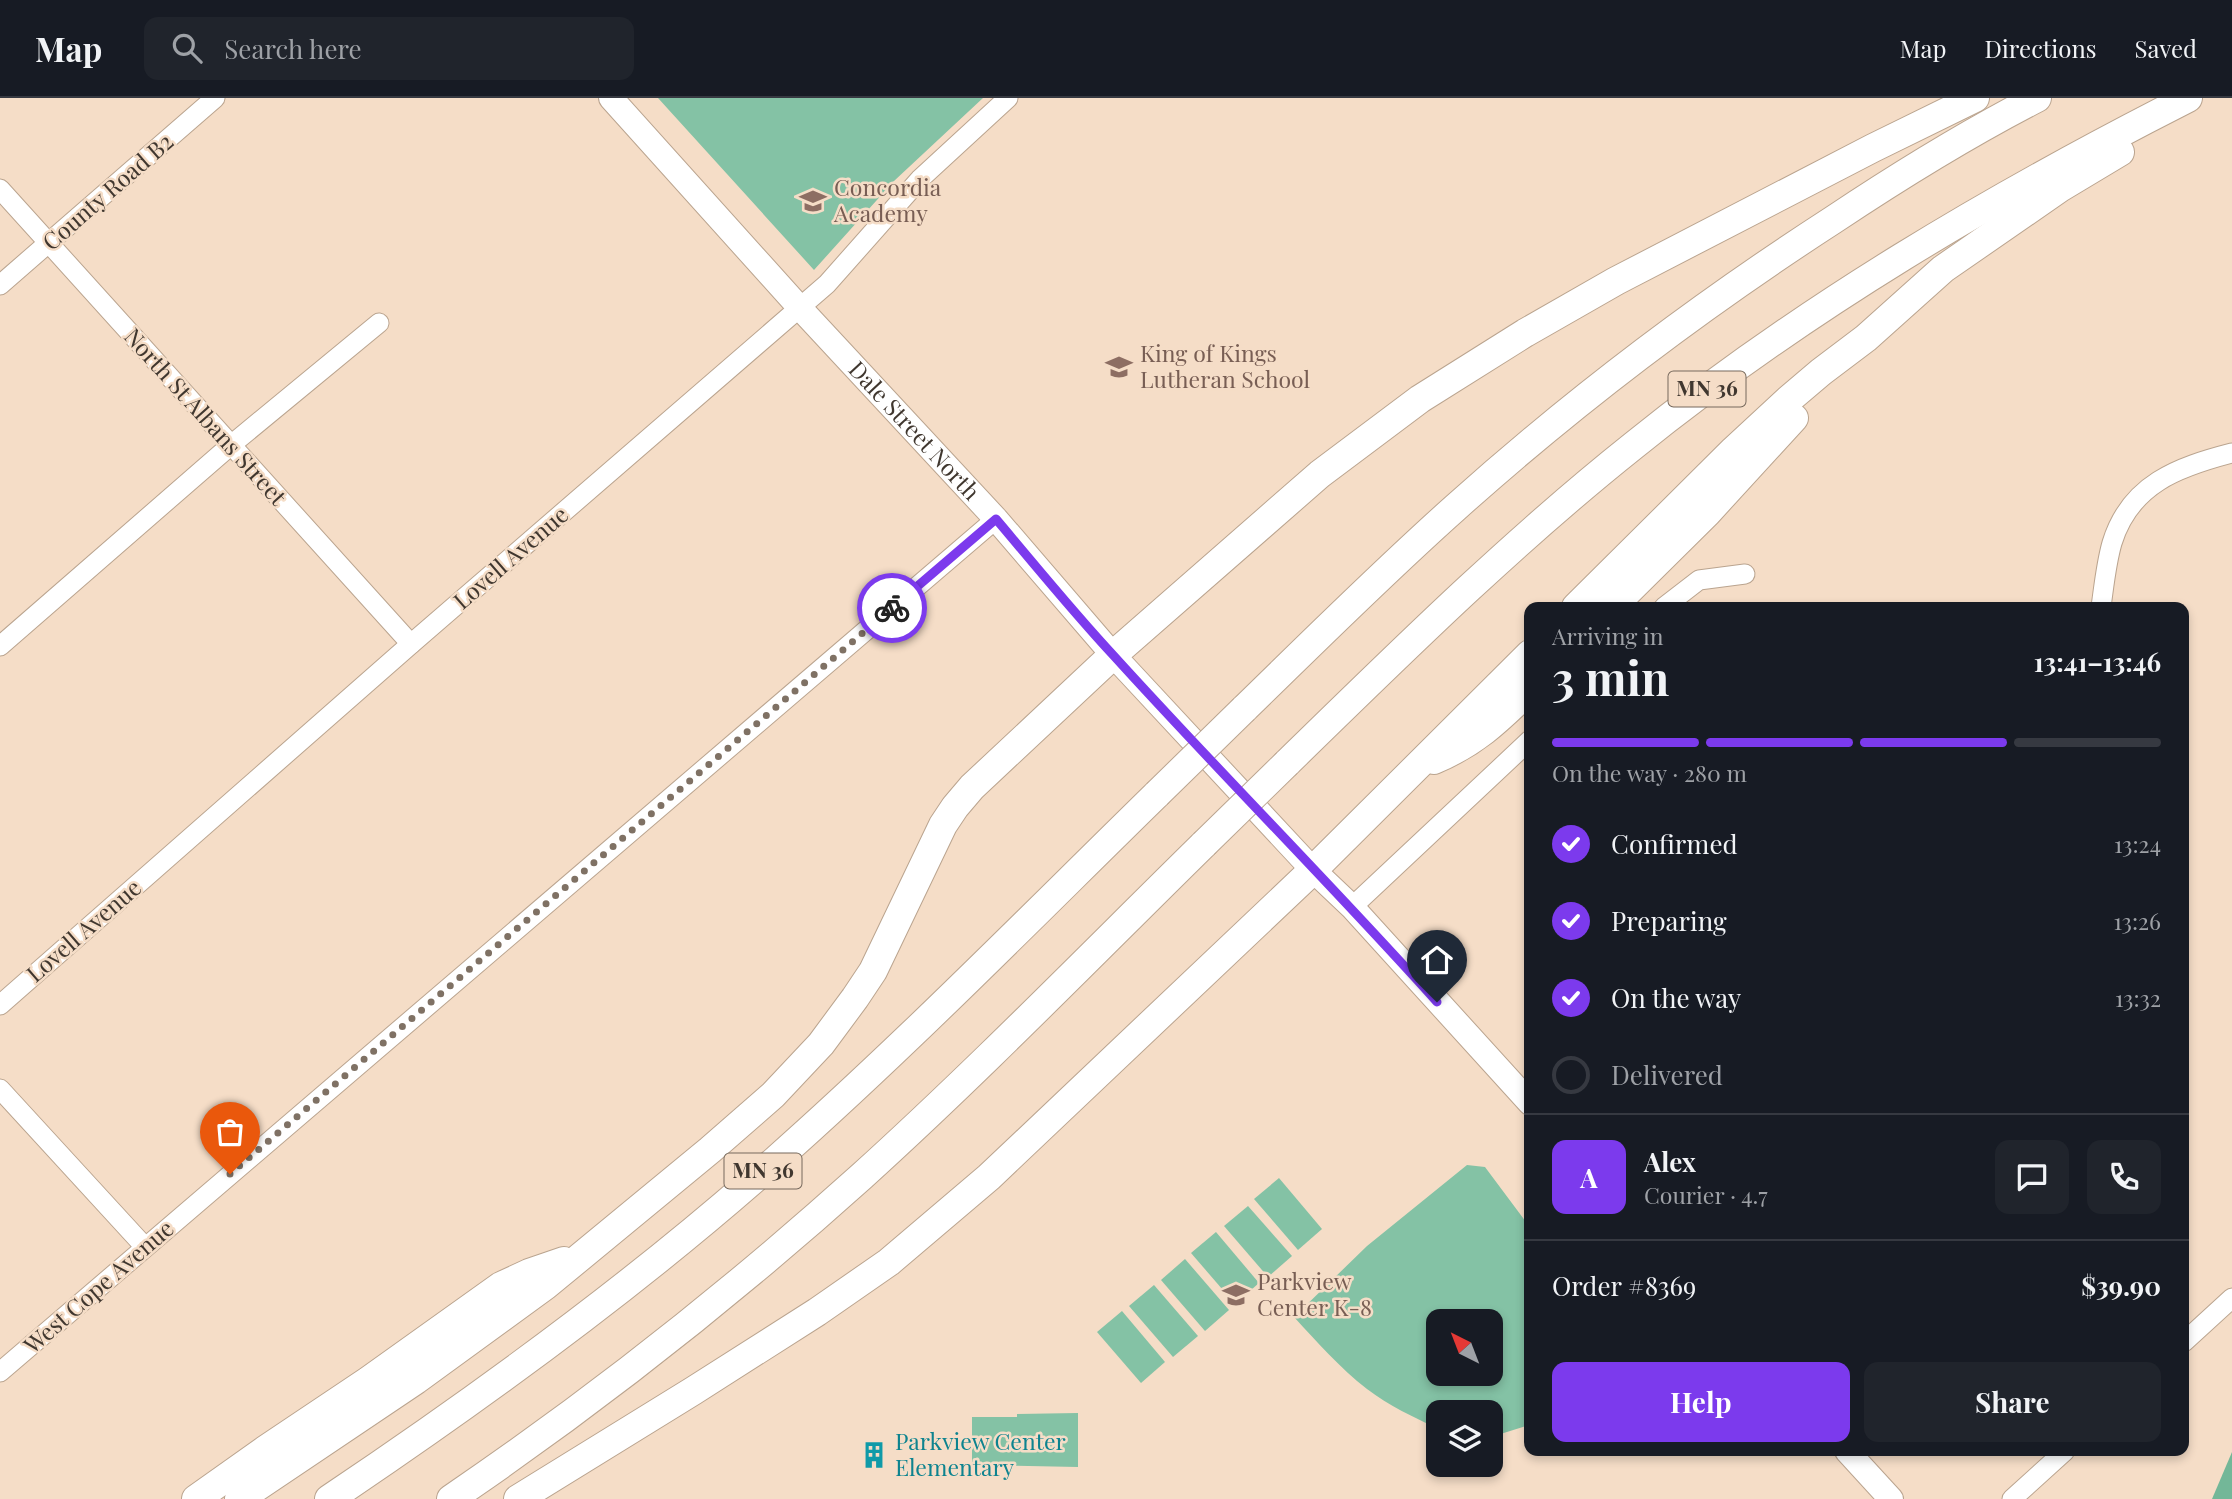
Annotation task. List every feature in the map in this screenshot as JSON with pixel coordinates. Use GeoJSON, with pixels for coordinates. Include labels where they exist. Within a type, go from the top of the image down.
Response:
{"type":"FeatureCollection","features":[{"type":"Feature","properties":{"kind":"highway"},"geometry":{"type":"LineString","coordinates":[[239,1499],[416,1380],[505,1315],[583,1255],[773,1095],[807,1060],[849,1008],[873,971],[931,848],[955,807],[981,779],[1113,655],[1320,474],[1420,400],[1525,333],[1616,281],[1975,98]]}},
{"type":"Feature","properties":{"kind":"highway","name":"MN 36"},"geometry":{"type":"LineString","coordinates":[[329,1499],[481,1394],[545,1346],[624,1286],[752,1181],[877,1069],[1244,709],[1454,508],[1519,451],[1655,342],[1730,287],[1942,151],[2038,98]]}},
{"type":"Feature","properties":{"kind":"highway","name":"MN 36"},"geometry":{"type":"LineString","coordinates":[[451,1499],[600,1392],[797,1233],[925,1117],[1501,558],[1634,445],[1770,343],[1907,252],[2057,165],[2188,98]]}},
{"type":"Feature","properties":{"kind":"highway"},"geometry":{"type":"LineString","coordinates":[[1581,602],[1734,450],[1943,269],[2060,188],[2211,98]]}},
{"type":"Feature","properties":{"kind":"highway"},"geometry":{"type":"LineString","coordinates":[[1617,602],[1706,513],[1866,338]]}},
{"type":"Feature","properties":{"kind":"highway"},"geometry":{"type":"LineString","coordinates":[[518,1499],[727,1370],[889,1262],[989,1177],[1313,870],[1524,660]]}},
{"type":"Feature","properties":{"kind":"highway"},"geometry":{"type":"LineString","coordinates":[[1415,768],[1472,741],[1524,695]]}},
{"type":"Feature","properties":{"kind":"highway"},"geometry":{"type":"LineString","coordinates":[[196,1499],[501,1286],[528,1273],[583,1255]]}},
{"type":"Feature","properties":{"kind":"main road","name":"Dale Street North"},"geometry":{"type":"LineString","coordinates":[[611,98],[799,307],[996,519],[1113,655],[1313,870],[1352,907],[1524,1096]]}},
{"type":"Feature","properties":{"kind":"main road"},"geometry":{"type":"LineString","coordinates":[[1852,1456],[1891,1499]]}},
{"type":"Feature","properties":{"kind":"street","name":"County Road B2"},"geometry":{"type":"LineString","coordinates":[[0,285],[215,98]]}},
{"type":"Feature","properties":{"kind":"street","name":"Lovell Avenue"},"geometry":{"type":"LineString","coordinates":[[0,1005],[827,284],[920,179],[1008,98]]}},
{"type":"Feature","properties":{"kind":"street","name":"North St Albans Street"},"geometry":{"type":"LineString","coordinates":[[0,189],[411,644]]}},
{"type":"Feature","properties":{"kind":"street"},"geometry":{"type":"LineString","coordinates":[[0,646],[231,445],[379,323]]}},
{"type":"Feature","properties":{"kind":"street"},"geometry":{"type":"LineString","coordinates":[[2102,602],[2112,541],[2122,519],[2136,500],[2169,473],[2189,464],[2232,453]]}},
{"type":"Feature","properties":{"kind":"street","name":"West Cope Avenue"},"geometry":{"type":"LineString","coordinates":[[0,1372],[996,519]]}},
{"type":"Feature","properties":{"kind":"street"},"geometry":{"type":"LineString","coordinates":[[1670,602],[1699,580],[1745,574]]}},
{"type":"Feature","properties":{"kind":"street"},"geometry":{"type":"LineString","coordinates":[[1352,907],[1524,746]]}},
{"type":"Feature","properties":{"kind":"street"},"geometry":{"type":"LineString","coordinates":[[0,1089],[145,1247]]}},
{"type":"Feature","properties":{"kind":"street"},"geometry":{"type":"LineString","coordinates":[[2189,1337],[2232,1298]]}},
{"type":"Feature","properties":{"kind":"street"},"geometry":{"type":"LineString","coordinates":[[2012,1499],[2059,1456]]}},
{"type":"Feature","properties":{"kind":"green space","name":"Concordia Academy"},"geometry":{"type":"Polygon","coordinates":[[[658,98],[983,98],[894,181],[814,270],[658,98]]]}},
{"type":"Feature","properties":{"kind":"green space"},"geometry":{"type":"Polygon","coordinates":[[[1467,1165],[1485,1167],[1524,1219],[1524,1427],[1503,1433],[1503,1400],[1426,1400],[1426,1423],[1367,1389],[1338,1364],[1294,1317],[1367,1246],[1467,1165]]]}},
{"type":"Feature","properties":{"kind":"green space"},"geometry":{"type":"Polygon","coordinates":[[[1279,1178],[1322,1229],[1298,1250],[1254,1199],[1279,1178]]]}},
{"type":"Feature","properties":{"kind":"green space"},"geometry":{"type":"Polygon","coordinates":[[[1248,1206],[1292,1256],[1268,1277],[1224,1226],[1248,1206]]]}},
{"type":"Feature","properties":{"kind":"green space"},"geometry":{"type":"Polygon","coordinates":[[[1216,1232],[1259,1283],[1235,1304],[1191,1253],[1216,1232]]]}},
{"type":"Feature","properties":{"kind":"green space"},"geometry":{"type":"Polygon","coordinates":[[[1185,1259],[1229,1310],[1205,1331],[1161,1280],[1185,1259]]]}},
{"type":"Feature","properties":{"kind":"green space"},"geometry":{"type":"Polygon","coordinates":[[[1154,1285],[1198,1336],[1173,1357],[1129,1306],[1154,1285]]]}},
{"type":"Feature","properties":{"kind":"green space"},"geometry":{"type":"Polygon","coordinates":[[[1122,1311],[1165,1362],[1141,1383],[1097,1332],[1122,1311]]]}},
{"type":"Feature","properties":{"kind":"green space"},"geometry":{"type":"Polygon","coordinates":[[[1078,1413],[1078,1467],[972,1465],[972,1417],[1078,1413]]]}},
{"type":"Feature","properties":{"kind":"green space"},"geometry":{"type":"Polygon","coordinates":[[[2232,1452],[2232,1499],[2212,1499],[2232,1452]]]}},
{"type":"Feature","properties":{"kind":"way so far"},"geometry":{"type":"LineString","coordinates":[[230,1174],[892,608]]}},
{"type":"Feature","properties":{"kind":"place","name":"Concordia Academy"},"geometry":{"type":"Point","coordinates":[813,201]}},
{"type":"Feature","properties":{"kind":"place","name":"King of Kings Lutheran School"},"geometry":{"type":"Point","coordinates":[1119,367]}},
{"type":"Feature","properties":{"kind":"place","name":"Parkview Center K-8"},"geometry":{"type":"Point","coordinates":[1236,1295]}},
{"type":"Feature","properties":{"kind":"place","name":"Parkview Center Elementary"},"geometry":{"type":"Point","coordinates":[874,1455]}},
{"type":"Feature","properties":{"kind":"route"},"geometry":{"type":"LineString","coordinates":[[892,608],[996,519],[1113,655],[1313,870],[1352,907],[1437,1002]]}}]}
